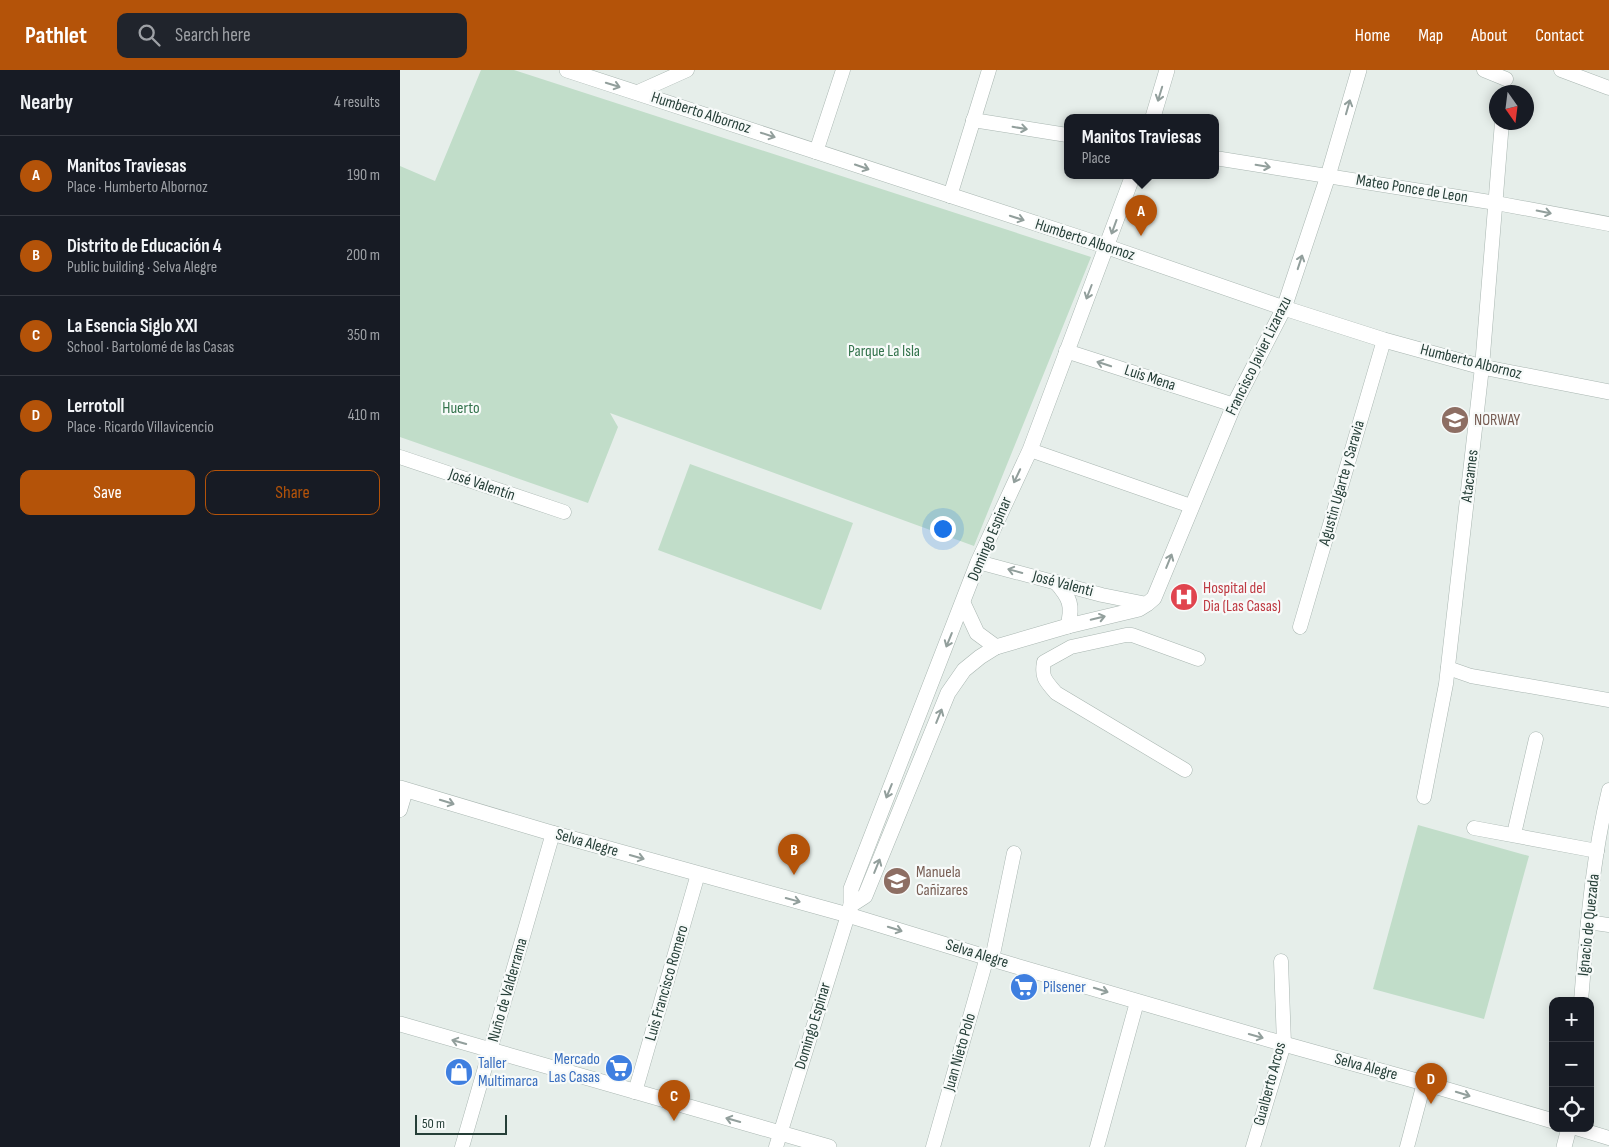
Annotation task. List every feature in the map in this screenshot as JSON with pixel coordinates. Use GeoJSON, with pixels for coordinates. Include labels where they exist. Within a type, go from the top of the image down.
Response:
{"type":"FeatureCollection","features":[{"type":"Feature","properties":{"kind":"street","name":"Humberto Albornoz"},"geometry":{"type":"LineString","coordinates":[[567,70],[1107,246],[1284,308],[1384,340],[1482,367],[1609,392]]}},
{"type":"Feature","properties":{"kind":"street"},"geometry":{"type":"LineString","coordinates":[[638,92],[687,70]]}},
{"type":"Feature","properties":{"kind":"street"},"geometry":{"type":"LineString","coordinates":[[816,152],[843,70]]}},
{"type":"Feature","properties":{"kind":"street"},"geometry":{"type":"LineString","coordinates":[[950,196],[989,70]]}},
{"type":"Feature","properties":{"kind":"street"},"geometry":{"type":"LineString","coordinates":[[1153,114],[1167,70]]}},
{"type":"Feature","properties":{"kind":"street","name":"Francisco Javier Lizarazu"},"geometry":{"type":"LineString","coordinates":[[1147,604],[1154,598],[1234,405],[1284,308],[1328,176],[1359,70]]}},
{"type":"Feature","properties":{"kind":"street"},"geometry":{"type":"LineString","coordinates":[[1484,70],[1506,80]]}},
{"type":"Feature","properties":{"kind":"street"},"geometry":{"type":"LineString","coordinates":[[1562,70],[1609,88]]}},
{"type":"Feature","properties":{"kind":"street"},"geometry":{"type":"LineString","coordinates":[[973,120],[1064,135]]}},
{"type":"Feature","properties":{"kind":"street","name":"Atacames"},"geometry":{"type":"LineString","coordinates":[[1424,797],[1448,668],[1482,367],[1501,130]]}},
{"type":"Feature","properties":{"kind":"street","name":"Mateo Ponce de Leon"},"geometry":{"type":"LineString","coordinates":[[1219,159],[1496,203],[1609,224]]}},
{"type":"Feature","properties":{"kind":"street","name":"Domingo Espinar"},"geometry":{"type":"LineString","coordinates":[[778,1140],[849,910],[851,889],[978,562],[1030,450],[1132,179]]}},
{"type":"Feature","properties":{"kind":"street","name":"Agustin Ugarte y Saravia"},"geometry":{"type":"LineString","coordinates":[[1300,627],[1384,340]]}},
{"type":"Feature","properties":{"kind":"street","name":"Luis Mena"},"geometry":{"type":"LineString","coordinates":[[1066,351],[1234,405]]}},
{"type":"Feature","properties":{"kind":"street"},"geometry":{"type":"LineString","coordinates":[[1030,450],[1191,506]]}},
{"type":"Feature","properties":{"kind":"street","name":"José Valentín"},"geometry":{"type":"LineString","coordinates":[[400,457],[564,512]]}},
{"type":"Feature","properties":{"kind":"street","name":"José Valenti"},"geometry":{"type":"LineString","coordinates":[[978,562],[1102,595],[1147,604]]}},
{"type":"Feature","properties":{"kind":"street"},"geometry":{"type":"LineString","coordinates":[[1056,582],[1069,599],[1071,611],[1068,626],[1071,647]]}},
{"type":"Feature","properties":{"kind":"street"},"geometry":{"type":"LineString","coordinates":[[963,603],[977,633],[996,647]]}},
{"type":"Feature","properties":{"kind":"street","name":"Domingo Espinar"},"geometry":{"type":"LineString","coordinates":[[849,910],[865,896],[948,693],[964,670],[996,647],[1068,626],[1139,609],[1147,604]]}},
{"type":"Feature","properties":{"kind":"street"},"geometry":{"type":"LineString","coordinates":[[1185,770],[1056,693],[1044,679],[1042,671],[1044,662],[1071,647],[1118,636],[1132,635],[1198,659]]}},
{"type":"Feature","properties":{"kind":"street"},"geometry":{"type":"LineString","coordinates":[[1448,668],[1471,676],[1609,700]]}},
{"type":"Feature","properties":{"kind":"street"},"geometry":{"type":"LineString","coordinates":[[1514,834],[1536,738]]}},
{"type":"Feature","properties":{"kind":"street"},"geometry":{"type":"LineString","coordinates":[[400,810],[403,789]]}},
{"type":"Feature","properties":{"kind":"street","name":"Selva Alegre"},"geometry":{"type":"LineString","coordinates":[[403,789],[698,874],[849,910],[989,958],[1284,1044],[1424,1082],[1549,1120]]}},
{"type":"Feature","properties":{"kind":"street","name":"Ignacio de Quezada"},"geometry":{"type":"LineString","coordinates":[[1581,997],[1597,851],[1604,831],[1609,790]]}},
{"type":"Feature","properties":{"kind":"street"},"geometry":{"type":"LineString","coordinates":[[1474,828],[1597,851]]}},
{"type":"Feature","properties":{"kind":"street","name":"Nuño de Valderrama"},"geometry":{"type":"LineString","coordinates":[[462,1147],[553,833]]}},
{"type":"Feature","properties":{"kind":"street","name":"Juan Nieto Polo"},"geometry":{"type":"LineString","coordinates":[[933,1147],[989,958],[1014,853]]}},
{"type":"Feature","properties":{"kind":"street","name":"Luis Francisco Romero"},"geometry":{"type":"LineString","coordinates":[[635,1092],[698,874]]}},
{"type":"Feature","properties":{"kind":"street"},"geometry":{"type":"LineString","coordinates":[[1588,922],[1609,925]]}},
{"type":"Feature","properties":{"kind":"street","name":"Gualberto Arcos"},"geometry":{"type":"LineString","coordinates":[[1253,1147],[1284,1044],[1282,960]]}},
{"type":"Feature","properties":{"kind":"street"},"geometry":{"type":"LineString","coordinates":[[1097,1147],[1137,1002]]}},
{"type":"Feature","properties":{"kind":"street"},"geometry":{"type":"LineString","coordinates":[[400,1024],[635,1092],[778,1140],[829,1147]]}},
{"type":"Feature","properties":{"kind":"street"},"geometry":{"type":"LineString","coordinates":[[1407,1147],[1424,1082]]}},
{"type":"Feature","properties":{"kind":"street"},"geometry":{"type":"LineString","coordinates":[[1564,1147],[1568,1132]]}},
{"type":"Feature","properties":{"kind":"street"},"geometry":{"type":"LineString","coordinates":[[1589,1132],[1609,1138]]}},
{"type":"Feature","properties":{"kind":"green space","name":"Parque La Isla"},"geometry":{"type":"Polygon","coordinates":[[[481,70],[514,70],[1091,257],[974,546],[610,413],[618,427],[588,503],[400,437],[400,166],[435,181],[481,70]]]}},
{"type":"Feature","properties":{"kind":"green space"},"geometry":{"type":"Polygon","coordinates":[[[690,464],[853,523],[821,610],[658,550],[690,464]]]}},
{"type":"Feature","properties":{"kind":"green space"},"geometry":{"type":"Polygon","coordinates":[[[1418,825],[1529,856],[1484,1019],[1373,989],[1418,825]]]}},
{"type":"Feature","properties":{"kind":"place","name":"Manitos Traviesas"},"geometry":{"type":"Point","coordinates":[1141,236]}},
{"type":"Feature","properties":{"kind":"place","name":"NORWAY"},"geometry":{"type":"Point","coordinates":[1455,420]}},
{"type":"Feature","properties":{"kind":"place","name":"Hospital del Dia (Las Casas)"},"geometry":{"type":"Point","coordinates":[1184,597]}},
{"type":"Feature","properties":{"kind":"place","name":"Distrito de Educación 4"},"geometry":{"type":"Point","coordinates":[794,875]}},
{"type":"Feature","properties":{"kind":"place","name":"Manuela Cañizares"},"geometry":{"type":"Point","coordinates":[897,881]}},
{"type":"Feature","properties":{"kind":"place","name":"Pilsener"},"geometry":{"type":"Point","coordinates":[1024,987]}},
{"type":"Feature","properties":{"kind":"place","name":"Mercado Las Casas"},"geometry":{"type":"Point","coordinates":[619,1068]}},
{"type":"Feature","properties":{"kind":"place","name":"Taller Multimarca"},"geometry":{"type":"Point","coordinates":[459,1072]}},
{"type":"Feature","properties":{"kind":"place","name":"Lerrotoll"},"geometry":{"type":"Point","coordinates":[1431,1104]}},
{"type":"Feature","properties":{"kind":"place","name":"La Esencia Siglo XXI"},"geometry":{"type":"Point","coordinates":[674,1121]}},
{"type":"Feature","properties":{"kind":"park label","name":"Huerto"},"geometry":{"type":"Point","coordinates":[461,408]}}]}
